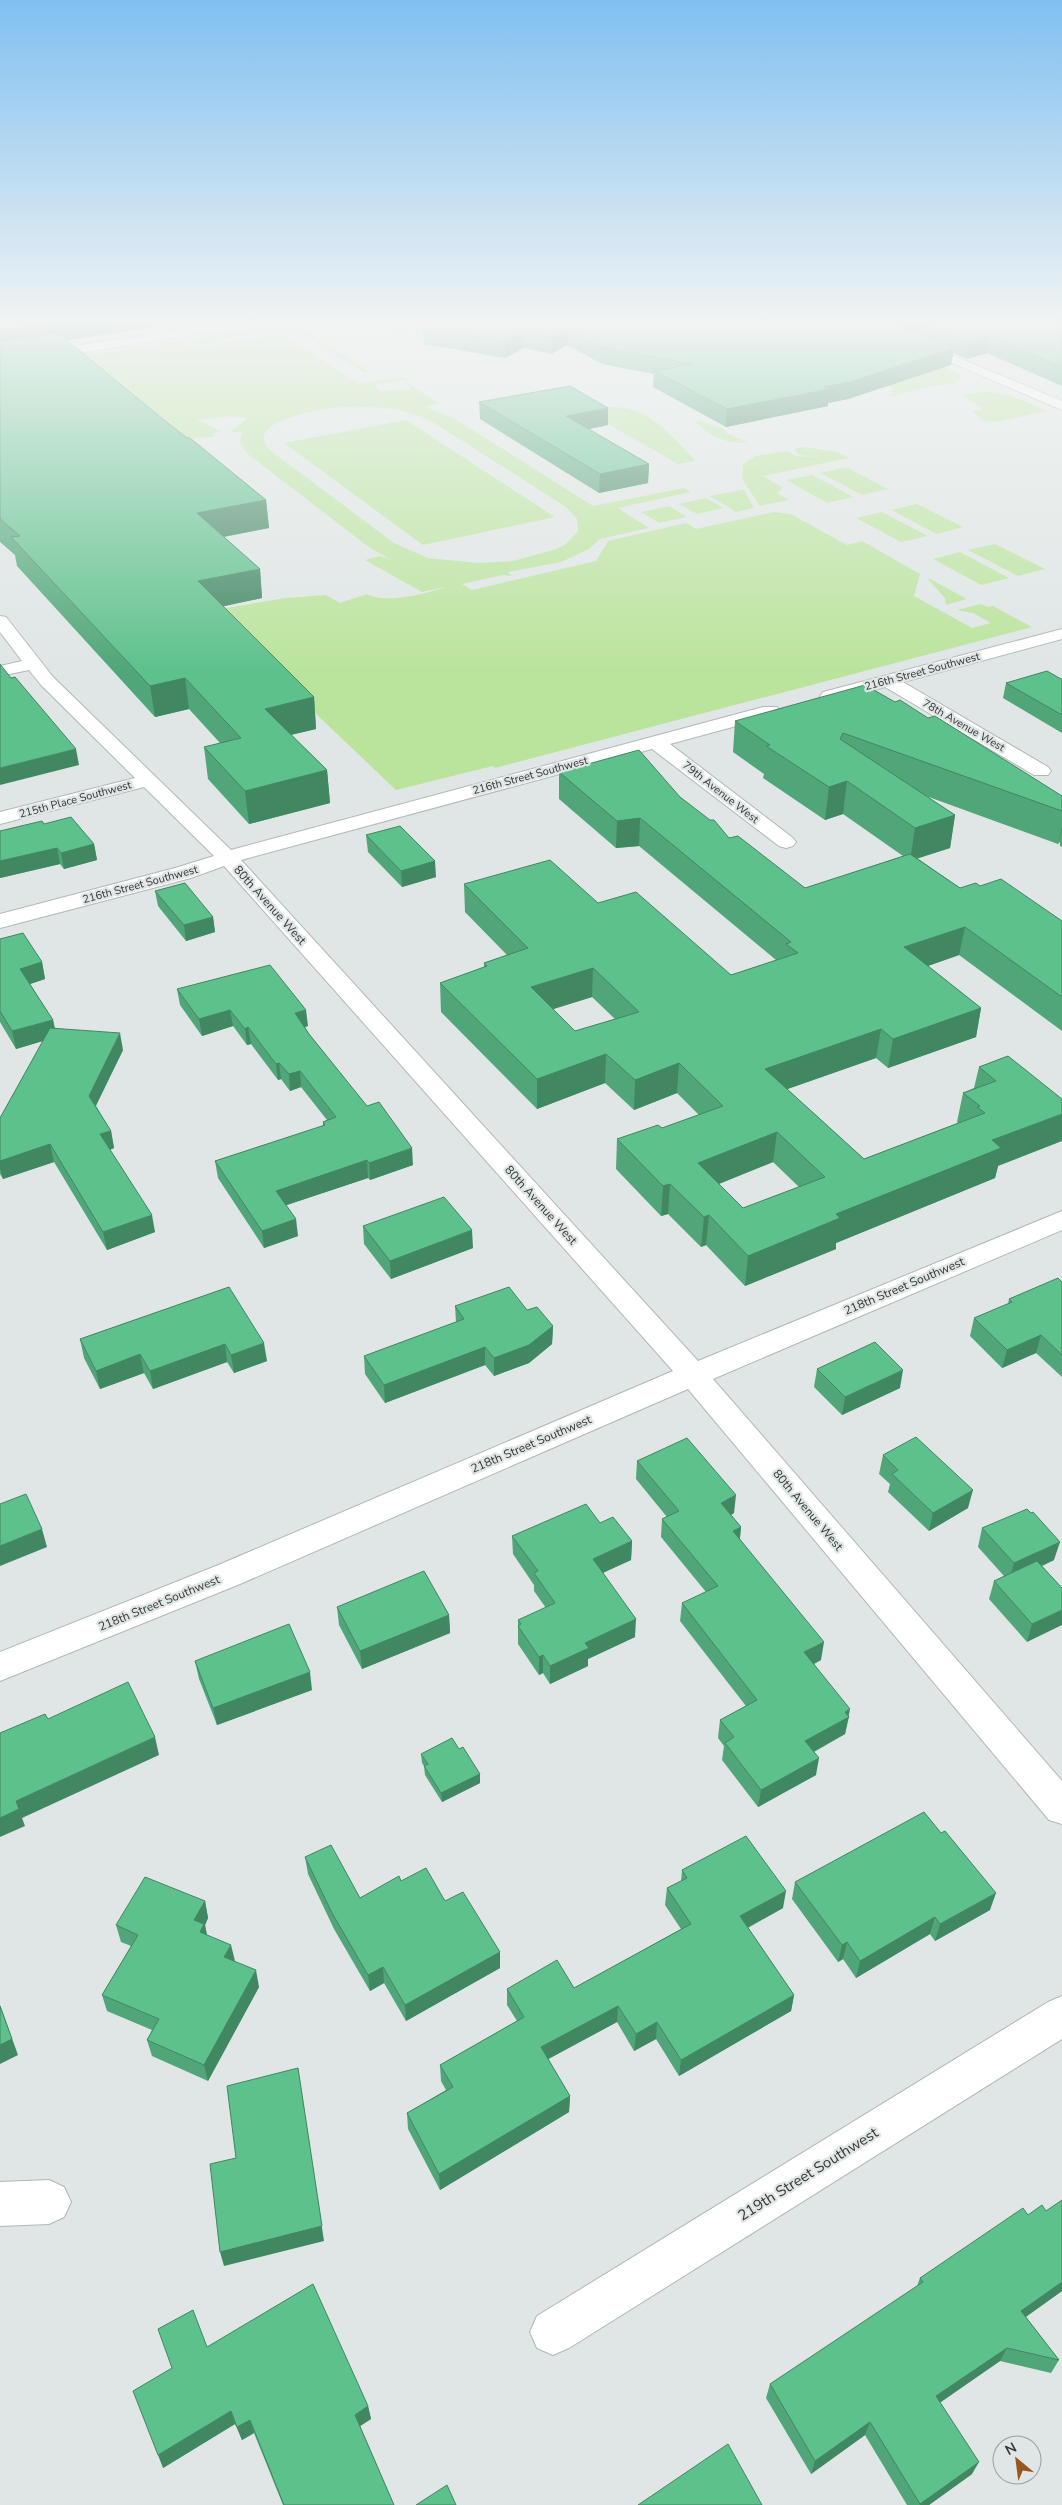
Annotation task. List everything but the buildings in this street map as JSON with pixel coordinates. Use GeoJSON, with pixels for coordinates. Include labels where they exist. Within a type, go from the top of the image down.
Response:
{"type":"FeatureCollection","features":[{"type":"Feature","properties":{"kind":"street","name":"80th Avenue West"},"geometry":{"type":"LineString","coordinates":[[0,621],[48,681],[228,858],[693,1375],[1062,1808]]}},
{"type":"Feature","properties":{"kind":"street","name":"216th Street Southwest"},"geometry":{"type":"LineString","coordinates":[[810,701],[1062,634]]}},
{"type":"Feature","properties":{"kind":"street"},"geometry":{"type":"LineString","coordinates":[[0,671],[34,664]]}},
{"type":"Feature","properties":{"kind":"street","name":"78th Avenue West"},"geometry":{"type":"LineString","coordinates":[[887,680],[1041,771]]}},
{"type":"Feature","properties":{"kind":"street","name":"216th Street Southwest"},"geometry":{"type":"LineString","coordinates":[[0,921],[184,873],[228,858],[790,706]]}},
{"type":"Feature","properties":{"kind":"street","name":"79th Avenue West"},"geometry":{"type":"LineString","coordinates":[[656,742],[786,842]]}},
{"type":"Feature","properties":{"kind":"street","name":"215th Place Southwest"},"geometry":{"type":"LineString","coordinates":[[0,818],[149,780]]}},
{"type":"Feature","properties":{"kind":"street","name":"218th Street Southwest"},"geometry":{"type":"LineString","coordinates":[[0,1668],[228,1575],[693,1375],[1062,1220]]}},
{"type":"Feature","properties":{"kind":"street","name":"219th Street Southwest"},"geometry":{"type":"LineString","coordinates":[[553,2332],[1062,2016]]}},
{"type":"Feature","properties":{"kind":"street"},"geometry":{"type":"LineString","coordinates":[[0,2204],[49,2202]]}},
{"type":"Feature","properties":{"kind":"green space"},"geometry":{"type":"Polygon","coordinates":[[[241,438],[264,438],[271,451],[394,543],[428,558],[478,563],[513,561],[556,549],[566,544],[578,531],[577,519],[566,507],[458,438],[485,438],[593,506],[684,488],[691,492],[618,508],[649,528],[600,539],[589,549],[561,562],[508,572],[512,576],[502,575],[462,584],[472,590],[596,561],[608,541],[686,523],[696,529],[773,512],[791,514],[847,545],[862,541],[920,574],[914,596],[972,628],[991,623],[973,613],[957,610],[981,604],[988,607],[993,606],[1032,627],[495,768],[493,766],[396,790],[211,614],[227,608],[285,598],[326,595],[340,603],[367,594],[384,598],[406,597],[445,587],[422,592],[365,560],[380,556],[392,560],[370,548],[249,455],[240,443],[241,438]]]}},
{"type":"Feature","properties":{"kind":"green space"},"geometry":{"type":"Polygon","coordinates":[[[311,438],[433,438],[555,517],[423,545],[284,443],[311,438]]]}},
{"type":"Feature","properties":{"kind":"green space"},"geometry":{"type":"Polygon","coordinates":[[[632,438],[673,438],[696,461],[678,464],[632,438]]]}},
{"type":"Feature","properties":{"kind":"green space"},"geometry":{"type":"Polygon","coordinates":[[[719,438],[737,438],[748,443],[731,442],[719,438]]]}},
{"type":"Feature","properties":{"kind":"green space"},"geometry":{"type":"Polygon","coordinates":[[[804,447],[837,452],[849,458],[763,476],[783,488],[777,493],[789,500],[760,506],[742,479],[743,464],[755,456],[787,451],[795,456],[826,458],[799,455],[794,449],[804,447]]]}},
{"type":"Feature","properties":{"kind":"green space"},"geometry":{"type":"Polygon","coordinates":[[[846,467],[888,489],[862,495],[820,473],[846,467]]]}},
{"type":"Feature","properties":{"kind":"green space"},"geometry":{"type":"Polygon","coordinates":[[[812,475],[854,497],[827,503],[786,480],[812,475]]]}},
{"type":"Feature","properties":{"kind":"green space"},"geometry":{"type":"Polygon","coordinates":[[[744,490],[754,508],[736,512],[710,496],[744,490]]]}},
{"type":"Feature","properties":{"kind":"green space"},"geometry":{"type":"Polygon","coordinates":[[[706,498],[723,508],[697,514],[679,504],[706,498]]]}},
{"type":"Feature","properties":{"kind":"green space"},"geometry":{"type":"Polygon","coordinates":[[[917,504],[963,527],[937,534],[891,510],[917,504]]]}},
{"type":"Feature","properties":{"kind":"green space"},"geometry":{"type":"Polygon","coordinates":[[[669,506],[687,517],[659,523],[641,512],[669,506]]]}},
{"type":"Feature","properties":{"kind":"green space"},"geometry":{"type":"Polygon","coordinates":[[[882,512],[928,536],[901,542],[856,518],[882,512]]]}},
{"type":"Feature","properties":{"kind":"green space"},"geometry":{"type":"Polygon","coordinates":[[[995,544],[1045,569],[1018,576],[968,550],[995,544]]]}},
{"type":"Feature","properties":{"kind":"green space"},"geometry":{"type":"Polygon","coordinates":[[[960,552],[1009,578],[981,585],[933,559],[960,552]]]}},
{"type":"Feature","properties":{"kind":"green space"},"geometry":{"type":"Polygon","coordinates":[[[928,579],[967,599],[946,605],[945,598],[928,579]]]}}]}
